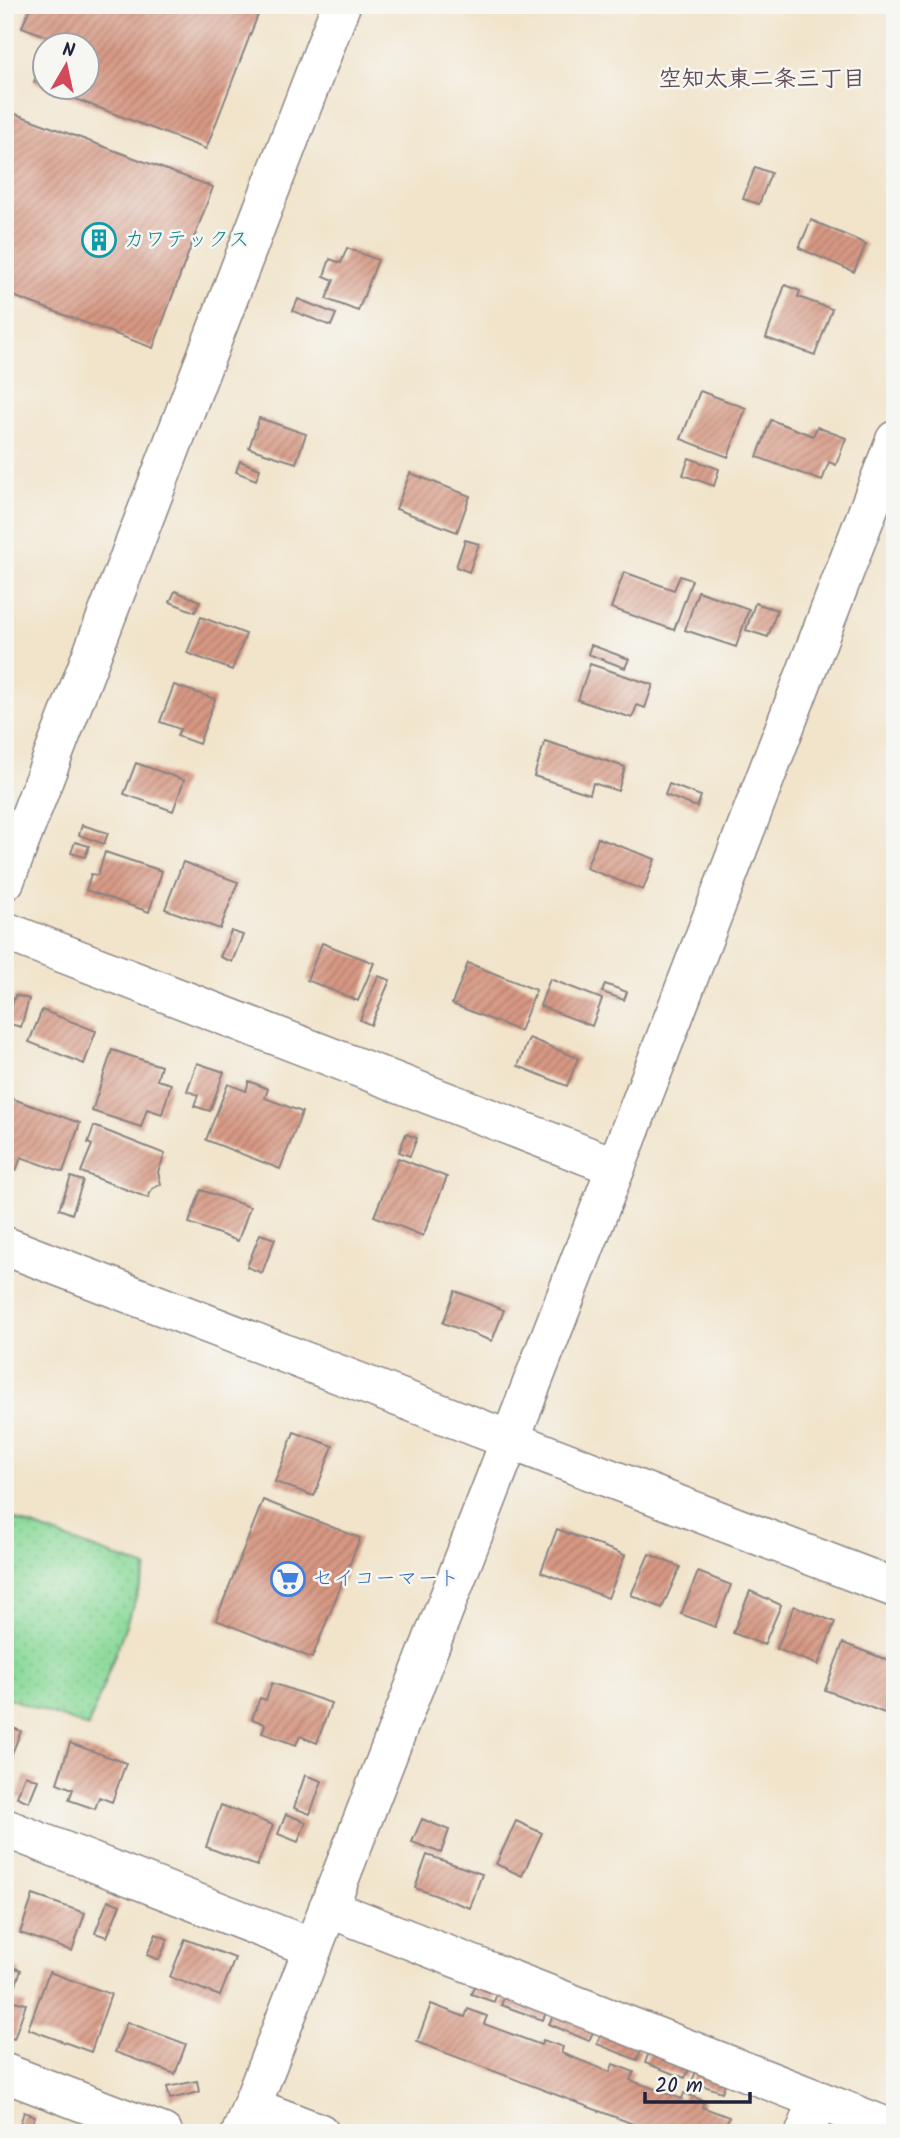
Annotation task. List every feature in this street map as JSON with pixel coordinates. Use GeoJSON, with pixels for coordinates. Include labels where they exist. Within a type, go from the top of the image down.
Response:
{"type":"FeatureCollection","features":[{"type":"Feature","properties":{"kind":"street"},"geometry":{"type":"LineString","coordinates":[[5,881],[341,5]]}},
{"type":"Feature","properties":{"kind":"street"},"geometry":{"type":"LineString","coordinates":[[320,2133],[247,2120],[895,440]]}},
{"type":"Feature","properties":{"kind":"street"},"geometry":{"type":"LineString","coordinates":[[5,931],[616,1167]]}},
{"type":"Feature","properties":{"kind":"street"},"geometry":{"type":"LineString","coordinates":[[5,1246],[895,1588]]}},
{"type":"Feature","properties":{"kind":"street"},"geometry":{"type":"LineString","coordinates":[[5,1828],[313,1948]]}},
{"type":"Feature","properties":{"kind":"street"},"geometry":{"type":"LineString","coordinates":[[328,1908],[811,2117],[895,2130]]}},
{"type":"Feature","properties":{"kind":"street"},"geometry":{"type":"LineString","coordinates":[[5,2073],[163,2133]]}},
{"type":"Feature","properties":{"kind":"green space"},"geometry":{"type":"Polygon","coordinates":[[[5,1516],[147,1568],[88,1727],[5,1697],[5,1516]]]}},
{"type":"Feature","properties":{"kind":"building"},"geometry":{"type":"Polygon","coordinates":[[[31,5],[242,5],[259,12],[206,149],[83,102],[102,102],[102,32],[35,32],[22,27],[31,5]]]}},
{"type":"Feature","properties":{"kind":"building","name":"カワテックス"},"geometry":{"type":"Polygon","coordinates":[[[5,110],[213,187],[153,348],[5,293],[5,110]]]}},
{"type":"Feature","properties":{"kind":"building"},"geometry":{"type":"Polygon","coordinates":[[[755,167],[771,173],[759,204],[743,199],[755,167]]]}},
{"type":"Feature","properties":{"kind":"building"},"geometry":{"type":"Polygon","coordinates":[[[811,220],[866,244],[854,272],[799,248],[811,220]]]}},
{"type":"Feature","properties":{"kind":"building"},"geometry":{"type":"Polygon","coordinates":[[[347,248],[378,260],[358,311],[326,299],[334,280],[324,276],[330,259],[341,263],[347,248]]]}},
{"type":"Feature","properties":{"kind":"building"},"geometry":{"type":"Polygon","coordinates":[[[785,285],[800,291],[798,297],[832,309],[815,355],[766,338],[785,285]]]}},
{"type":"Feature","properties":{"kind":"building"},"geometry":{"type":"Polygon","coordinates":[[[298,299],[336,314],[331,326],[293,311],[298,299]]]}},
{"type":"Feature","properties":{"kind":"building"},"geometry":{"type":"Polygon","coordinates":[[[700,391],[746,408],[728,457],[681,439],[700,391]]]}},
{"type":"Feature","properties":{"kind":"building"},"geometry":{"type":"Polygon","coordinates":[[[259,418],[306,434],[296,463],[249,448],[259,418]]]}},
{"type":"Feature","properties":{"kind":"building"},"geometry":{"type":"Polygon","coordinates":[[[771,420],[813,436],[817,427],[846,438],[836,465],[829,462],[822,481],[757,457],[771,420]]]}},
{"type":"Feature","properties":{"kind":"building"},"geometry":{"type":"Polygon","coordinates":[[[689,458],[719,469],[714,486],[683,475],[689,458]]]}},
{"type":"Feature","properties":{"kind":"building"},"geometry":{"type":"Polygon","coordinates":[[[240,461],[260,469],[256,480],[236,472],[240,461]]]}},
{"type":"Feature","properties":{"kind":"building"},"geometry":{"type":"Polygon","coordinates":[[[410,473],[470,496],[457,532],[396,509],[410,473]]]}},
{"type":"Feature","properties":{"kind":"building"},"geometry":{"type":"Polygon","coordinates":[[[465,540],[479,544],[469,572],[456,567],[465,540]]]}},
{"type":"Feature","properties":{"kind":"building"},"geometry":{"type":"Polygon","coordinates":[[[624,572],[674,590],[680,576],[692,580],[674,630],[611,608],[624,572]]]}},
{"type":"Feature","properties":{"kind":"building"},"geometry":{"type":"Polygon","coordinates":[[[175,591],[200,601],[195,612],[170,602],[175,591]]]}},
{"type":"Feature","properties":{"kind":"building"},"geometry":{"type":"Polygon","coordinates":[[[698,591],[749,609],[736,647],[685,630],[698,591]]]}},
{"type":"Feature","properties":{"kind":"building"},"geometry":{"type":"Polygon","coordinates":[[[755,603],[777,610],[768,637],[746,630],[755,603]]]}},
{"type":"Feature","properties":{"kind":"building"},"geometry":{"type":"Polygon","coordinates":[[[201,617],[246,634],[232,670],[187,653],[201,617]]]}},
{"type":"Feature","properties":{"kind":"building"},"geometry":{"type":"Polygon","coordinates":[[[591,645],[629,659],[625,668],[588,654],[591,645]]]}},
{"type":"Feature","properties":{"kind":"building"},"geometry":{"type":"Polygon","coordinates":[[[590,664],[653,685],[645,708],[637,705],[632,718],[578,700],[590,664]]]}},
{"type":"Feature","properties":{"kind":"building"},"geometry":{"type":"Polygon","coordinates":[[[174,685],[215,699],[199,744],[177,736],[180,729],[160,722],[174,685]]]}},
{"type":"Feature","properties":{"kind":"building"},"geometry":{"type":"Polygon","coordinates":[[[545,741],[625,767],[618,791],[593,783],[590,794],[534,776],[545,741]]]}},
{"type":"Feature","properties":{"kind":"building"},"geometry":{"type":"Polygon","coordinates":[[[136,763],[184,780],[173,811],[124,794],[136,763]]]}},
{"type":"Feature","properties":{"kind":"building"},"geometry":{"type":"Polygon","coordinates":[[[669,784],[701,796],[697,807],[665,795],[669,784]]]}},
{"type":"Feature","properties":{"kind":"building"},"geometry":{"type":"Polygon","coordinates":[[[82,825],[108,833],[104,844],[79,835],[82,825]]]}},
{"type":"Feature","properties":{"kind":"building"},"geometry":{"type":"Polygon","coordinates":[[[598,838],[655,859],[643,890],[586,868],[598,838]]]}},
{"type":"Feature","properties":{"kind":"building"},"geometry":{"type":"Polygon","coordinates":[[[75,842],[89,846],[85,857],[71,853],[75,842]]]}},
{"type":"Feature","properties":{"kind":"building"},"geometry":{"type":"Polygon","coordinates":[[[105,852],[162,871],[149,912],[86,890],[91,874],[98,875],[105,852]]]}},
{"type":"Feature","properties":{"kind":"building"},"geometry":{"type":"Polygon","coordinates":[[[183,862],[238,882],[220,929],[165,909],[183,862]]]}},
{"type":"Feature","properties":{"kind":"building"},"geometry":{"type":"Polygon","coordinates":[[[231,931],[243,935],[232,962],[220,957],[231,931]]]}},
{"type":"Feature","properties":{"kind":"building"},"geometry":{"type":"Polygon","coordinates":[[[322,943],[374,963],[358,1001],[307,980],[322,943]]]}},
{"type":"Feature","properties":{"kind":"building"},"geometry":{"type":"Polygon","coordinates":[[[468,963],[536,990],[520,1031],[452,1004],[468,963]]]}},
{"type":"Feature","properties":{"kind":"building"},"geometry":{"type":"Polygon","coordinates":[[[378,976],[390,980],[371,1025],[360,1020],[378,976]]]}},
{"type":"Feature","properties":{"kind":"building"},"geometry":{"type":"Polygon","coordinates":[[[550,979],[602,999],[592,1026],[540,1006],[550,979]]]}},
{"type":"Feature","properties":{"kind":"building"},"geometry":{"type":"Polygon","coordinates":[[[605,984],[627,992],[624,1000],[602,992],[605,984]]]}},
{"type":"Feature","properties":{"kind":"building"},"geometry":{"type":"Polygon","coordinates":[[[15,995],[29,999],[21,1027],[7,1023],[15,995]]]}},
{"type":"Feature","properties":{"kind":"building"},"geometry":{"type":"Polygon","coordinates":[[[42,1010],[96,1031],[84,1064],[29,1042],[42,1010]]]}},
{"type":"Feature","properties":{"kind":"building"},"geometry":{"type":"Polygon","coordinates":[[[529,1038],[578,1058],[567,1086],[518,1066],[529,1038]]]}},
{"type":"Feature","properties":{"kind":"building"},"geometry":{"type":"Polygon","coordinates":[[[112,1050],[161,1066],[157,1080],[171,1084],[162,1114],[147,1109],[141,1127],[92,1111],[112,1050]]]}},
{"type":"Feature","properties":{"kind":"building"},"geometry":{"type":"Polygon","coordinates":[[[197,1063],[224,1072],[210,1111],[194,1106],[198,1095],[187,1091],[197,1063]]]}},
{"type":"Feature","properties":{"kind":"building"},"geometry":{"type":"Polygon","coordinates":[[[249,1081],[268,1089],[265,1098],[302,1112],[280,1169],[206,1140],[228,1084],[246,1091],[249,1081]]]}},
{"type":"Feature","properties":{"kind":"building"},"geometry":{"type":"Polygon","coordinates":[[[5,1096],[80,1123],[63,1172],[21,1157],[16,1171],[5,1167],[5,1096]]]}},
{"type":"Feature","properties":{"kind":"building"},"geometry":{"type":"Polygon","coordinates":[[[94,1126],[165,1154],[158,1172],[161,1184],[152,1189],[148,1198],[81,1172],[92,1145],[88,1143],[94,1126]]]}},
{"type":"Feature","properties":{"kind":"building"},"geometry":{"type":"Polygon","coordinates":[[[406,1134],[417,1138],[410,1156],[399,1152],[406,1134]]]}},
{"type":"Feature","properties":{"kind":"building"},"geometry":{"type":"Polygon","coordinates":[[[398,1158],[447,1177],[423,1236],[374,1216],[398,1158]]]}},
{"type":"Feature","properties":{"kind":"building"},"geometry":{"type":"Polygon","coordinates":[[[71,1177],[83,1181],[72,1214],[59,1209],[71,1177]]]}},
{"type":"Feature","properties":{"kind":"building"},"geometry":{"type":"Polygon","coordinates":[[[201,1190],[250,1207],[238,1241],[189,1223],[201,1190]]]}},
{"type":"Feature","properties":{"kind":"building"},"geometry":{"type":"Polygon","coordinates":[[[260,1234],[275,1239],[262,1273],[247,1267],[260,1234]]]}},
{"type":"Feature","properties":{"kind":"building"},"geometry":{"type":"Polygon","coordinates":[[[455,1291],[504,1310],[492,1341],[443,1323],[455,1291]]]}},
{"type":"Feature","properties":{"kind":"building"},"geometry":{"type":"Polygon","coordinates":[[[294,1432],[333,1446],[314,1496],[275,1482],[294,1432]]]}},
{"type":"Feature","properties":{"kind":"building","name":"セイコーマート"},"geometry":{"type":"Polygon","coordinates":[[[263,1500],[360,1538],[312,1658],[216,1620],[263,1500]]]}},
{"type":"Feature","properties":{"kind":"building"},"geometry":{"type":"Polygon","coordinates":[[[557,1529],[625,1555],[608,1598],[541,1572],[557,1529]]]}},
{"type":"Feature","properties":{"kind":"building"},"geometry":{"type":"Polygon","coordinates":[[[649,1554],[680,1567],[662,1608],[631,1595],[649,1554]]]}},
{"type":"Feature","properties":{"kind":"building"},"geometry":{"type":"Polygon","coordinates":[[[698,1572],[731,1585],[715,1627],[681,1614],[698,1572]]]}},
{"type":"Feature","properties":{"kind":"building"},"geometry":{"type":"Polygon","coordinates":[[[750,1591],[781,1605],[764,1645],[733,1633],[750,1591]]]}},
{"type":"Feature","properties":{"kind":"building"},"geometry":{"type":"Polygon","coordinates":[[[794,1606],[835,1622],[818,1665],[777,1649],[794,1606]]]}},
{"type":"Feature","properties":{"kind":"building"},"geometry":{"type":"Polygon","coordinates":[[[843,1643],[895,1663],[895,1717],[825,1690],[843,1643]]]}},
{"type":"Feature","properties":{"kind":"building"},"geometry":{"type":"Polygon","coordinates":[[[272,1683],[331,1703],[317,1743],[300,1736],[296,1745],[262,1733],[265,1724],[252,1719],[260,1698],[266,1700],[272,1683]]]}},
{"type":"Feature","properties":{"kind":"building"},"geometry":{"type":"Polygon","coordinates":[[[5,1725],[21,1731],[5,1771],[5,1725]]]}},
{"type":"Feature","properties":{"kind":"building"},"geometry":{"type":"Polygon","coordinates":[[[70,1743],[126,1763],[112,1802],[99,1797],[95,1809],[69,1800],[73,1789],[57,1783],[70,1743]]]}},
{"type":"Feature","properties":{"kind":"building"},"geometry":{"type":"Polygon","coordinates":[[[25,1775],[38,1780],[29,1802],[17,1797],[25,1775]]]}},
{"type":"Feature","properties":{"kind":"building"},"geometry":{"type":"Polygon","coordinates":[[[305,1775],[322,1781],[310,1814],[294,1808],[305,1775]]]}},
{"type":"Feature","properties":{"kind":"building"},"geometry":{"type":"Polygon","coordinates":[[[221,1805],[273,1825],[257,1866],[206,1847],[221,1805]]]}},
{"type":"Feature","properties":{"kind":"building"},"geometry":{"type":"Polygon","coordinates":[[[286,1814],[306,1822],[298,1842],[278,1834],[286,1814]]]}},
{"type":"Feature","properties":{"kind":"building"},"geometry":{"type":"Polygon","coordinates":[[[422,1819],[449,1830],[441,1853],[412,1842],[422,1819]]]}},
{"type":"Feature","properties":{"kind":"building"},"geometry":{"type":"Polygon","coordinates":[[[516,1821],[542,1833],[522,1876],[496,1864],[516,1821]]]}},
{"type":"Feature","properties":{"kind":"building"},"geometry":{"type":"Polygon","coordinates":[[[427,1855],[482,1874],[470,1908],[415,1888],[427,1855]]]}},
{"type":"Feature","properties":{"kind":"building"},"geometry":{"type":"Polygon","coordinates":[[[33,1895],[85,1913],[72,1951],[20,1933],[33,1895]]]}},
{"type":"Feature","properties":{"kind":"building"},"geometry":{"type":"Polygon","coordinates":[[[108,1900],[120,1905],[107,1937],[95,1933],[108,1900]]]}},
{"type":"Feature","properties":{"kind":"building"},"geometry":{"type":"Polygon","coordinates":[[[156,1934],[168,1939],[159,1960],[147,1955],[156,1934]]]}},
{"type":"Feature","properties":{"kind":"building"},"geometry":{"type":"Polygon","coordinates":[[[185,1939],[235,1958],[220,1996],[170,1977],[185,1939]]]}},
{"type":"Feature","properties":{"kind":"building"},"geometry":{"type":"Polygon","coordinates":[[[5,1965],[21,1970],[6,2013],[5,2013],[5,1965]]]}},
{"type":"Feature","properties":{"kind":"building"},"geometry":{"type":"Polygon","coordinates":[[[49,1972],[111,1994],[91,2052],[28,2029],[49,1972]]]}},
{"type":"Feature","properties":{"kind":"building"},"geometry":{"type":"Polygon","coordinates":[[[475,1985],[497,1993],[494,2002],[471,1994],[475,1985]]]}},
{"type":"Feature","properties":{"kind":"building"},"geometry":{"type":"Polygon","coordinates":[[[505,1996],[546,2012],[543,2020],[501,2005],[505,1996]]]}},
{"type":"Feature","properties":{"kind":"building"},"geometry":{"type":"Polygon","coordinates":[[[14,2001],[26,2004],[14,2039],[5,2036],[5,2027],[14,2001]]]}},
{"type":"Feature","properties":{"kind":"building"},"geometry":{"type":"Polygon","coordinates":[[[431,2004],[465,2017],[468,2009],[487,2016],[484,2024],[541,2045],[543,2040],[563,2047],[561,2053],[610,2072],[613,2064],[634,2072],[630,2080],[682,2099],[684,2093],[704,2101],[702,2107],[729,2117],[723,2133],[657,2133],[417,2042],[431,2004]]]}},
{"type":"Feature","properties":{"kind":"building"},"geometry":{"type":"Polygon","coordinates":[[[554,2014],[594,2030],[589,2041],[549,2024],[554,2014]]]}},
{"type":"Feature","properties":{"kind":"building"},"geometry":{"type":"Polygon","coordinates":[[[127,2022],[186,2044],[175,2074],[115,2052],[127,2022]]]}},
{"type":"Feature","properties":{"kind":"building"},"geometry":{"type":"Polygon","coordinates":[[[601,2033],[641,2049],[637,2060],[597,2044],[601,2033]]]}},
{"type":"Feature","properties":{"kind":"building"},"geometry":{"type":"Polygon","coordinates":[[[649,2052],[690,2067],[685,2078],[645,2063],[649,2052]]]}},
{"type":"Feature","properties":{"kind":"building"},"geometry":{"type":"Polygon","coordinates":[[[696,2071],[726,2081],[722,2092],[692,2082],[696,2071]]]}},
{"type":"Feature","properties":{"kind":"building"},"geometry":{"type":"Polygon","coordinates":[[[197,2081],[199,2092],[170,2099],[167,2087],[197,2081]]]}},
{"type":"Feature","properties":{"kind":"building"},"geometry":{"type":"Polygon","coordinates":[[[24,2112],[35,2116],[29,2133],[17,2133],[24,2112]]]}},
{"type":"Feature","properties":{"kind":"place","name":"カワテックス"},"geometry":{"type":"Point","coordinates":[99,240]}},
{"type":"Feature","properties":{"kind":"place","name":"セイコーマート"},"geometry":{"type":"Point","coordinates":[288,1579]}},
{"type":"Feature","properties":{"kind":"district","name":"空知太東二条三丁目"},"geometry":{"type":"Point","coordinates":[762,80]}}]}
